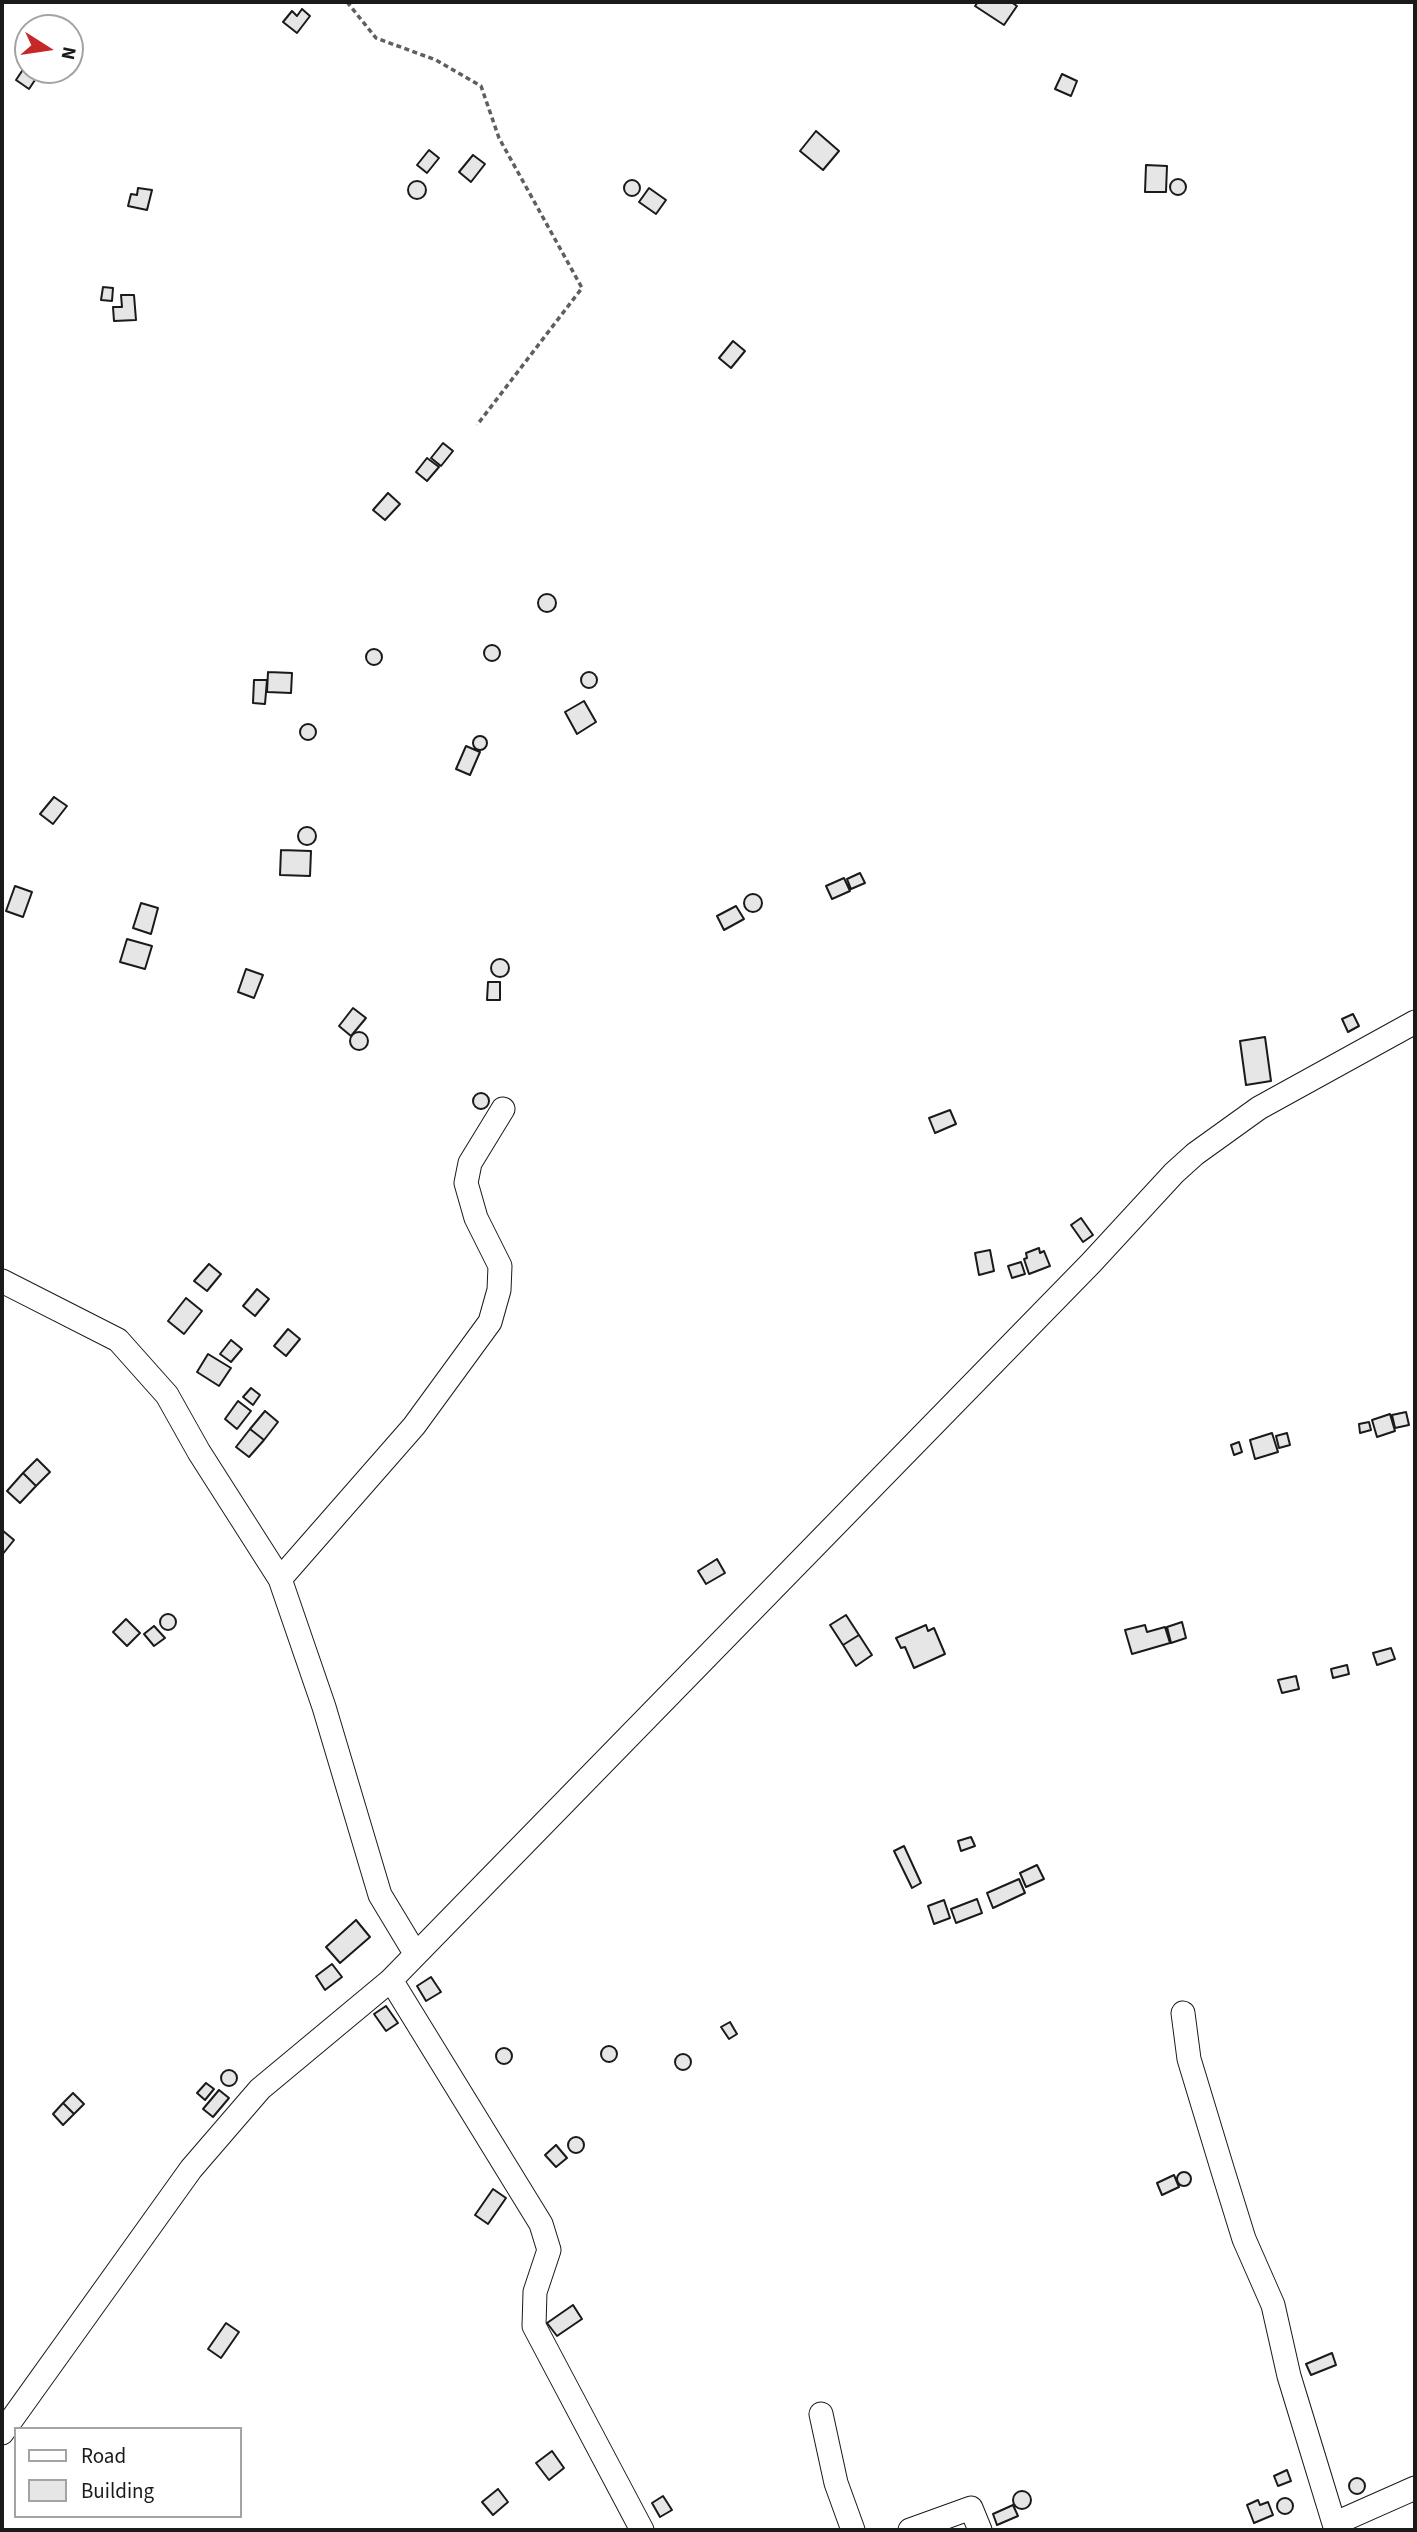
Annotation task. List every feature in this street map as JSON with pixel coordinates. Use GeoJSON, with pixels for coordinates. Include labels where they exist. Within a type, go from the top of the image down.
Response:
{"type":"FeatureCollection","features":[{"type":"Feature","properties":{"kind":"street"},"geometry":{"type":"LineString","coordinates":[[2,2433],[200,2159],[260,2090],[391,1980],[1174,1173],[1195,1154],[1259,1108],[1415,1022]]}},
{"type":"Feature","properties":{"kind":"street"},"geometry":{"type":"LineString","coordinates":[[280,1579],[414,1426],[491,1322],[499,1290],[500,1266],[476,1219],[466,1183],[470,1163],[503,1109]]}},
{"type":"Feature","properties":{"kind":"street"},"geometry":{"type":"LineString","coordinates":[[2,1281],[118,1340],[167,1395],[199,1452],[280,1579],[324,1707],[380,1895],[415,1953]]}},
{"type":"Feature","properties":{"kind":"street"},"geometry":{"type":"LineString","coordinates":[[391,1980],[541,2224],[548,2250],[535,2292],[534,2326],[642,2530]]}},
{"type":"Feature","properties":{"kind":"street"},"geometry":{"type":"LineString","coordinates":[[1183,2013],[1189,2059],[1244,2239],[1273,2305],[1289,2376],[1336,2526],[1415,2488]]}},
{"type":"Feature","properties":{"kind":"street"},"geometry":{"type":"LineString","coordinates":[[821,2414],[836,2483],[853,2530]]}},
{"type":"Feature","properties":{"kind":"street"},"geometry":{"type":"LineString","coordinates":[[910,2530],[971,2508],[980,2530]]}},
{"type":"Feature","properties":{"kind":"path"},"geometry":{"type":"LineString","coordinates":[[347,2],[376,38],[436,60],[481,86],[499,138],[582,288],[477,425]]}},
{"type":"Feature","properties":{"kind":"building"},"geometry":{"type":"Polygon","coordinates":[[[978,2],[1011,2],[1017,6],[1004,25],[975,6],[978,2]]]}},
{"type":"Feature","properties":{"kind":"building"},"geometry":{"type":"Polygon","coordinates":[[[302,9],[310,16],[297,33],[283,22],[292,11],[297,16],[302,9]]]}},
{"type":"Feature","properties":{"kind":"building"},"geometry":{"type":"Polygon","coordinates":[[[1062,74],[1077,81],[1071,96],[1055,89],[1062,74]]]}},
{"type":"Feature","properties":{"kind":"building"},"geometry":{"type":"Polygon","coordinates":[[[816,131],[839,151],[823,170],[800,151],[816,131]]]}},
{"type":"Feature","properties":{"kind":"building"},"geometry":{"type":"Polygon","coordinates":[[[429,150],[439,158],[427,173],[417,165],[429,150]]]}},
{"type":"Feature","properties":{"kind":"building"},"geometry":{"type":"Polygon","coordinates":[[[473,155],[485,164],[471,182],[459,172],[473,155]]]}},
{"type":"Feature","properties":{"kind":"building"},"geometry":{"type":"Polygon","coordinates":[[[1146,165],[1167,166],[1166,192],[1145,192],[1146,165]]]}},
{"type":"Feature","properties":{"kind":"building"},"geometry":{"type":"Polygon","coordinates":[[[1175,179],[1181,179],[1186,187],[1184,193],[1175,195],[1170,190],[1170,184],[1175,179]]]}},
{"type":"Feature","properties":{"kind":"building"},"geometry":{"type":"Polygon","coordinates":[[[629,180],[635,180],[640,188],[638,194],[629,196],[624,191],[624,185],[629,180]]]}},
{"type":"Feature","properties":{"kind":"building"},"geometry":{"type":"Polygon","coordinates":[[[417,181],[423,184],[426,190],[423,196],[417,199],[411,196],[408,190],[411,184],[417,181]]]}},
{"type":"Feature","properties":{"kind":"building"},"geometry":{"type":"Polygon","coordinates":[[[138,188],[152,190],[147,210],[128,206],[131,194],[137,195],[138,188]]]}},
{"type":"Feature","properties":{"kind":"building"},"geometry":{"type":"Polygon","coordinates":[[[649,188],[666,200],[656,214],[639,202],[649,188]]]}},
{"type":"Feature","properties":{"kind":"building"},"geometry":{"type":"Polygon","coordinates":[[[103,287],[113,288],[112,301],[101,300],[103,287]]]}},
{"type":"Feature","properties":{"kind":"building"},"geometry":{"type":"Polygon","coordinates":[[[121,295],[134,295],[136,320],[114,321],[113,307],[122,307],[121,295]]]}},
{"type":"Feature","properties":{"kind":"building"},"geometry":{"type":"Polygon","coordinates":[[[733,341],[745,351],[731,368],[719,358],[733,341]]]}},
{"type":"Feature","properties":{"kind":"building"},"geometry":{"type":"Polygon","coordinates":[[[443,443],[453,451],[441,466],[431,458],[443,443]]]}},
{"type":"Feature","properties":{"kind":"building"},"geometry":{"type":"Polygon","coordinates":[[[427,458],[439,467],[427,481],[416,472],[427,458]]]}},
{"type":"Feature","properties":{"kind":"building"},"geometry":{"type":"Polygon","coordinates":[[[388,493],[400,504],[385,520],[373,510],[388,493]]]}},
{"type":"Feature","properties":{"kind":"building"},"geometry":{"type":"Polygon","coordinates":[[[547,594],[553,597],[556,603],[553,609],[547,612],[541,609],[538,603],[541,597],[547,594]]]}},
{"type":"Feature","properties":{"kind":"building"},"geometry":{"type":"Polygon","coordinates":[[[489,645],[495,645],[500,653],[498,659],[489,661],[484,656],[484,650],[489,645]]]}},
{"type":"Feature","properties":{"kind":"building"},"geometry":{"type":"Polygon","coordinates":[[[371,649],[377,649],[382,657],[380,663],[371,665],[366,660],[366,654],[371,649]]]}},
{"type":"Feature","properties":{"kind":"building"},"geometry":{"type":"Polygon","coordinates":[[[268,672],[292,673],[291,693],[267,692],[268,672]]]}},
{"type":"Feature","properties":{"kind":"building"},"geometry":{"type":"Polygon","coordinates":[[[586,672],[592,672],[597,680],[595,686],[586,688],[581,683],[581,677],[586,672]]]}},
{"type":"Feature","properties":{"kind":"building"},"geometry":{"type":"Polygon","coordinates":[[[254,680],[267,680],[265,704],[253,703],[254,680]]]}},
{"type":"Feature","properties":{"kind":"building"},"geometry":{"type":"Polygon","coordinates":[[[584,701],[596,722],[577,734],[565,712],[584,701]]]}},
{"type":"Feature","properties":{"kind":"building"},"geometry":{"type":"Polygon","coordinates":[[[305,724],[311,724],[316,732],[314,738],[305,740],[300,735],[300,729],[305,724]]]}},
{"type":"Feature","properties":{"kind":"building"},"geometry":{"type":"Polygon","coordinates":[[[477,736],[483,736],[487,743],[483,750],[477,750],[473,746],[473,740],[477,736]]]}},
{"type":"Feature","properties":{"kind":"building"},"geometry":{"type":"Polygon","coordinates":[[[466,746],[480,752],[470,775],[456,769],[466,746]]]}},
{"type":"Feature","properties":{"kind":"building"},"geometry":{"type":"Polygon","coordinates":[[[54,797],[67,806],[53,824],[40,814],[54,797]]]}},
{"type":"Feature","properties":{"kind":"building"},"geometry":{"type":"Polygon","coordinates":[[[307,827],[313,830],[316,836],[313,842],[307,845],[301,842],[298,836],[301,830],[307,827]]]}},
{"type":"Feature","properties":{"kind":"building"},"geometry":{"type":"Polygon","coordinates":[[[281,850],[311,851],[310,876],[280,875],[281,850]]]}},
{"type":"Feature","properties":{"kind":"building"},"geometry":{"type":"Polygon","coordinates":[[[860,873],[865,883],[851,889],[847,879],[860,873]]]}},
{"type":"Feature","properties":{"kind":"building"},"geometry":{"type":"Polygon","coordinates":[[[844,878],[850,891],[832,899],[826,886],[844,878]]]}},
{"type":"Feature","properties":{"kind":"building"},"geometry":{"type":"Polygon","coordinates":[[[15,886],[32,892],[23,917],[6,911],[15,886]]]}},
{"type":"Feature","properties":{"kind":"building"},"geometry":{"type":"Polygon","coordinates":[[[753,894],[759,897],[762,903],[759,909],[753,912],[747,909],[744,903],[747,897],[753,894]]]}},
{"type":"Feature","properties":{"kind":"building"},"geometry":{"type":"Polygon","coordinates":[[[141,903],[158,908],[151,934],[133,928],[141,903]]]}},
{"type":"Feature","properties":{"kind":"building"},"geometry":{"type":"Polygon","coordinates":[[[736,906],[744,919],[724,930],[717,916],[736,906]]]}},
{"type":"Feature","properties":{"kind":"building"},"geometry":{"type":"Polygon","coordinates":[[[127,939],[152,946],[145,969],[120,962],[127,939]]]}},
{"type":"Feature","properties":{"kind":"building"},"geometry":{"type":"Polygon","coordinates":[[[500,959],[506,962],[509,968],[506,974],[500,977],[494,974],[491,968],[494,962],[500,959]]]}},
{"type":"Feature","properties":{"kind":"building"},"geometry":{"type":"Polygon","coordinates":[[[246,969],[263,975],[254,998],[238,992],[246,969]]]}},
{"type":"Feature","properties":{"kind":"building"},"geometry":{"type":"Polygon","coordinates":[[[488,982],[500,982],[500,1000],[487,1000],[488,982]]]}},
{"type":"Feature","properties":{"kind":"building"},"geometry":{"type":"Polygon","coordinates":[[[353,1008],[366,1018],[351,1036],[339,1026],[353,1008]]]}},
{"type":"Feature","properties":{"kind":"building"},"geometry":{"type":"Polygon","coordinates":[[[1353,1014],[1359,1026],[1348,1032],[1342,1019],[1353,1014]]]}},
{"type":"Feature","properties":{"kind":"building"},"geometry":{"type":"Polygon","coordinates":[[[359,1032],[365,1035],[368,1041],[365,1047],[359,1050],[353,1047],[350,1041],[353,1035],[359,1032]]]}},
{"type":"Feature","properties":{"kind":"building"},"geometry":{"type":"Polygon","coordinates":[[[1265,1037],[1271,1081],[1246,1085],[1240,1041],[1265,1037]]]}},
{"type":"Feature","properties":{"kind":"building"},"geometry":{"type":"Polygon","coordinates":[[[478,1093],[484,1093],[489,1101],[487,1107],[478,1109],[473,1104],[473,1098],[478,1093]]]}},
{"type":"Feature","properties":{"kind":"building"},"geometry":{"type":"Polygon","coordinates":[[[950,1110],[956,1124],[935,1133],[929,1118],[950,1110]]]}},
{"type":"Feature","properties":{"kind":"building"},"geometry":{"type":"Polygon","coordinates":[[[1081,1218],[1093,1235],[1083,1242],[1071,1225],[1081,1218]]]}},
{"type":"Feature","properties":{"kind":"building"},"geometry":{"type":"Polygon","coordinates":[[[1039,1248],[1040,1253],[1044,1251],[1050,1266],[1029,1274],[1024,1259],[1027,1258],[1026,1253],[1039,1248]]]}},
{"type":"Feature","properties":{"kind":"building"},"geometry":{"type":"Polygon","coordinates":[[[990,1250],[994,1271],[979,1275],[975,1253],[990,1250]]]}},
{"type":"Feature","properties":{"kind":"building"},"geometry":{"type":"Polygon","coordinates":[[[1021,1262],[1025,1274],[1012,1278],[1008,1266],[1021,1262]]]}},
{"type":"Feature","properties":{"kind":"building"},"geometry":{"type":"Polygon","coordinates":[[[209,1264],[221,1274],[207,1291],[194,1281],[209,1264]]]}},
{"type":"Feature","properties":{"kind":"building"},"geometry":{"type":"Polygon","coordinates":[[[257,1289],[269,1299],[255,1316],[243,1306],[257,1289]]]}},
{"type":"Feature","properties":{"kind":"building"},"geometry":{"type":"Polygon","coordinates":[[[186,1298],[202,1311],[184,1334],[168,1321],[186,1298]]]}},
{"type":"Feature","properties":{"kind":"building"},"geometry":{"type":"Polygon","coordinates":[[[288,1329],[300,1339],[286,1356],[274,1346],[288,1329]]]}},
{"type":"Feature","properties":{"kind":"building"},"geometry":{"type":"Polygon","coordinates":[[[231,1340],[242,1349],[231,1362],[220,1354],[231,1340]]]}},
{"type":"Feature","properties":{"kind":"building"},"geometry":{"type":"Polygon","coordinates":[[[208,1354],[231,1368],[219,1386],[197,1372],[208,1354]]]}},
{"type":"Feature","properties":{"kind":"building"},"geometry":{"type":"Polygon","coordinates":[[[251,1388],[260,1395],[253,1405],[243,1397],[251,1388]]]}},
{"type":"Feature","properties":{"kind":"building"},"geometry":{"type":"Polygon","coordinates":[[[238,1401],[251,1411],[237,1429],[225,1419],[238,1401]]]}},
{"type":"Feature","properties":{"kind":"building"},"geometry":{"type":"Polygon","coordinates":[[[265,1411],[278,1422],[264,1440],[250,1429],[265,1411]]]}},
{"type":"Feature","properties":{"kind":"building"},"geometry":{"type":"Polygon","coordinates":[[[1406,1412],[1409,1425],[1395,1428],[1392,1415],[1406,1412]]]}},
{"type":"Feature","properties":{"kind":"building"},"geometry":{"type":"Polygon","coordinates":[[[1390,1414],[1395,1431],[1377,1437],[1372,1420],[1390,1414]]]}},
{"type":"Feature","properties":{"kind":"building"},"geometry":{"type":"Polygon","coordinates":[[[1369,1422],[1371,1430],[1360,1433],[1359,1424],[1369,1422]]]}},
{"type":"Feature","properties":{"kind":"building"},"geometry":{"type":"Polygon","coordinates":[[[250,1429],[264,1440],[249,1457],[236,1447],[250,1429]]]}},
{"type":"Feature","properties":{"kind":"building"},"geometry":{"type":"Polygon","coordinates":[[[1272,1433],[1278,1452],[1255,1459],[1250,1440],[1272,1433]]]}},
{"type":"Feature","properties":{"kind":"building"},"geometry":{"type":"Polygon","coordinates":[[[1287,1433],[1290,1445],[1279,1448],[1276,1436],[1287,1433]]]}},
{"type":"Feature","properties":{"kind":"building"},"geometry":{"type":"Polygon","coordinates":[[[1239,1442],[1242,1452],[1234,1455],[1231,1445],[1239,1442]]]}},
{"type":"Feature","properties":{"kind":"building"},"geometry":{"type":"Polygon","coordinates":[[[37,1459],[50,1472],[36,1486],[23,1473],[37,1459]]]}},
{"type":"Feature","properties":{"kind":"building"},"geometry":{"type":"Polygon","coordinates":[[[23,1473],[36,1486],[20,1503],[7,1491],[23,1473]]]}},
{"type":"Feature","properties":{"kind":"building"},"geometry":{"type":"Polygon","coordinates":[[[2,1530],[14,1540],[2,1555],[2,1530]]]}},
{"type":"Feature","properties":{"kind":"building"},"geometry":{"type":"Polygon","coordinates":[[[717,1559],[725,1573],[706,1584],[698,1571],[717,1559]]]}},
{"type":"Feature","properties":{"kind":"building"},"geometry":{"type":"Polygon","coordinates":[[[165,1614],[171,1614],[176,1622],[174,1628],[165,1630],[160,1625],[160,1619],[165,1614]]]}},
{"type":"Feature","properties":{"kind":"building"},"geometry":{"type":"Polygon","coordinates":[[[846,1615],[859,1635],[843,1645],[830,1625],[846,1615]]]}},
{"type":"Feature","properties":{"kind":"building"},"geometry":{"type":"Polygon","coordinates":[[[126,1619],[140,1633],[127,1646],[113,1632],[126,1619]]]}},
{"type":"Feature","properties":{"kind":"building"},"geometry":{"type":"Polygon","coordinates":[[[1182,1622],[1186,1638],[1171,1643],[1167,1627],[1182,1622]]]}},
{"type":"Feature","properties":{"kind":"building"},"geometry":{"type":"Polygon","coordinates":[[[926,1625],[928,1631],[934,1628],[945,1654],[914,1668],[905,1647],[901,1648],[896,1638],[926,1625]]]}},
{"type":"Feature","properties":{"kind":"building"},"geometry":{"type":"Polygon","coordinates":[[[1145,1625],[1147,1632],[1165,1627],[1170,1643],[1132,1654],[1125,1630],[1145,1625]]]}},
{"type":"Feature","properties":{"kind":"building"},"geometry":{"type":"Polygon","coordinates":[[[154,1626],[165,1638],[154,1646],[144,1634],[154,1626]]]}},
{"type":"Feature","properties":{"kind":"building"},"geometry":{"type":"Polygon","coordinates":[[[859,1635],[872,1655],[856,1666],[843,1645],[859,1635]]]}},
{"type":"Feature","properties":{"kind":"building"},"geometry":{"type":"Polygon","coordinates":[[[1391,1648],[1395,1659],[1377,1665],[1373,1653],[1391,1648]]]}},
{"type":"Feature","properties":{"kind":"building"},"geometry":{"type":"Polygon","coordinates":[[[1347,1665],[1349,1674],[1333,1678],[1331,1669],[1347,1665]]]}},
{"type":"Feature","properties":{"kind":"building"},"geometry":{"type":"Polygon","coordinates":[[[1296,1676],[1299,1689],[1282,1693],[1278,1680],[1296,1676]]]}},
{"type":"Feature","properties":{"kind":"building"},"geometry":{"type":"Polygon","coordinates":[[[971,1837],[975,1846],[961,1851],[958,1841],[971,1837]]]}},
{"type":"Feature","properties":{"kind":"building"},"geometry":{"type":"Polygon","coordinates":[[[904,1846],[921,1883],[912,1888],[894,1851],[904,1846]]]}},
{"type":"Feature","properties":{"kind":"building"},"geometry":{"type":"Polygon","coordinates":[[[1037,1865],[1044,1879],[1026,1887],[1020,1873],[1037,1865]]]}},
{"type":"Feature","properties":{"kind":"building"},"geometry":{"type":"Polygon","coordinates":[[[1019,1879],[1025,1893],[993,1908],[987,1893],[1019,1879]]]}},
{"type":"Feature","properties":{"kind":"building"},"geometry":{"type":"Polygon","coordinates":[[[977,1899],[982,1913],[956,1923],[951,1909],[977,1899]]]}},
{"type":"Feature","properties":{"kind":"building"},"geometry":{"type":"Polygon","coordinates":[[[944,1900],[950,1918],[934,1924],[928,1906],[944,1900]]]}},
{"type":"Feature","properties":{"kind":"building"},"geometry":{"type":"Polygon","coordinates":[[[356,1920],[370,1937],[340,1963],[326,1947],[356,1920]]]}},
{"type":"Feature","properties":{"kind":"building"},"geometry":{"type":"Polygon","coordinates":[[[332,1964],[342,1977],[325,1990],[316,1976],[332,1964]]]}},
{"type":"Feature","properties":{"kind":"building"},"geometry":{"type":"Polygon","coordinates":[[[431,1977],[441,1992],[426,2001],[417,1986],[431,1977]]]}},
{"type":"Feature","properties":{"kind":"building"},"geometry":{"type":"Polygon","coordinates":[[[386,2006],[398,2023],[386,2031],[374,2014],[386,2006]]]}},
{"type":"Feature","properties":{"kind":"building"},"geometry":{"type":"Polygon","coordinates":[[[730,2022],[737,2034],[729,2039],[721,2027],[730,2022]]]}},
{"type":"Feature","properties":{"kind":"building"},"geometry":{"type":"Polygon","coordinates":[[[609,2046],[615,2048],[615,2060],[609,2062],[603,2060],[601,2054],[603,2048],[609,2046]]]}},
{"type":"Feature","properties":{"kind":"building"},"geometry":{"type":"Polygon","coordinates":[[[504,2048],[510,2050],[510,2062],[504,2064],[498,2062],[496,2056],[498,2050],[504,2048]]]}},
{"type":"Feature","properties":{"kind":"building"},"geometry":{"type":"Polygon","coordinates":[[[683,2054],[689,2056],[689,2068],[683,2070],[677,2068],[675,2062],[677,2056],[683,2054]]]}},
{"type":"Feature","properties":{"kind":"building"},"geometry":{"type":"Polygon","coordinates":[[[229,2070],[235,2072],[235,2084],[229,2086],[223,2084],[221,2078],[223,2072],[229,2070]]]}},
{"type":"Feature","properties":{"kind":"building"},"geometry":{"type":"Polygon","coordinates":[[[206,2083],[214,2089],[205,2100],[197,2093],[206,2083]]]}},
{"type":"Feature","properties":{"kind":"building"},"geometry":{"type":"Polygon","coordinates":[[[219,2090],[229,2098],[213,2117],[203,2109],[219,2090]]]}},
{"type":"Feature","properties":{"kind":"building"},"geometry":{"type":"Polygon","coordinates":[[[73,2093],[84,2104],[74,2114],[63,2103],[73,2093]]]}},
{"type":"Feature","properties":{"kind":"building"},"geometry":{"type":"Polygon","coordinates":[[[63,2103],[74,2114],[63,2125],[53,2114],[63,2103]]]}},
{"type":"Feature","properties":{"kind":"building"},"geometry":{"type":"Polygon","coordinates":[[[576,2137],[582,2139],[582,2151],[576,2153],[570,2151],[568,2145],[570,2139],[576,2137]]]}},
{"type":"Feature","properties":{"kind":"building"},"geometry":{"type":"Polygon","coordinates":[[[556,2145],[567,2158],[556,2167],[545,2155],[556,2145]]]}},
{"type":"Feature","properties":{"kind":"building"},"geometry":{"type":"Polygon","coordinates":[[[1181,2172],[1187,2172],[1191,2179],[1187,2186],[1181,2186],[1177,2182],[1177,2176],[1181,2172]]]}},
{"type":"Feature","properties":{"kind":"building"},"geometry":{"type":"Polygon","coordinates":[[[1174,2175],[1179,2187],[1162,2195],[1157,2183],[1174,2175]]]}},
{"type":"Feature","properties":{"kind":"building"},"geometry":{"type":"Polygon","coordinates":[[[493,2189],[506,2198],[488,2224],[475,2215],[493,2189]]]}},
{"type":"Feature","properties":{"kind":"building"},"geometry":{"type":"Polygon","coordinates":[[[573,2305],[582,2319],[557,2336],[547,2323],[573,2305]]]}},
{"type":"Feature","properties":{"kind":"building"},"geometry":{"type":"Polygon","coordinates":[[[226,2323],[239,2332],[221,2358],[208,2349],[226,2323]]]}},
{"type":"Feature","properties":{"kind":"building"},"geometry":{"type":"Polygon","coordinates":[[[1332,2353],[1336,2365],[1311,2375],[1306,2364],[1332,2353]]]}},
{"type":"Feature","properties":{"kind":"building"},"geometry":{"type":"Polygon","coordinates":[[[552,2451],[564,2468],[549,2480],[536,2463],[552,2451]]]}},
{"type":"Feature","properties":{"kind":"building"},"geometry":{"type":"Polygon","coordinates":[[[1287,2470],[1291,2481],[1278,2486],[1274,2476],[1287,2470]]]}},
{"type":"Feature","properties":{"kind":"building"},"geometry":{"type":"Polygon","coordinates":[[[1357,2478],[1363,2480],[1363,2492],[1357,2494],[1351,2492],[1349,2486],[1351,2480],[1357,2478]]]}},
{"type":"Feature","properties":{"kind":"building"},"geometry":{"type":"Polygon","coordinates":[[[498,2489],[508,2502],[493,2515],[482,2502],[498,2489]]]}},
{"type":"Feature","properties":{"kind":"building"},"geometry":{"type":"Polygon","coordinates":[[[1022,2491],[1028,2494],[1031,2500],[1028,2506],[1022,2509],[1016,2506],[1013,2500],[1016,2494],[1022,2491]]]}},
{"type":"Feature","properties":{"kind":"building"},"geometry":{"type":"Polygon","coordinates":[[[663,2496],[672,2510],[660,2517],[652,2503],[663,2496]]]}},
{"type":"Feature","properties":{"kind":"building"},"geometry":{"type":"Polygon","coordinates":[[[1285,2498],[1291,2500],[1291,2512],[1285,2514],[1279,2512],[1277,2506],[1279,2500],[1285,2498]]]}},
{"type":"Feature","properties":{"kind":"building"},"geometry":{"type":"Polygon","coordinates":[[[1258,2500],[1260,2505],[1268,2502],[1273,2515],[1254,2523],[1247,2505],[1258,2500]]]}},
{"type":"Feature","properties":{"kind":"building"},"geometry":{"type":"Polygon","coordinates":[[[1013,2505],[1018,2516],[997,2525],[993,2514],[1013,2505]]]}}]}
